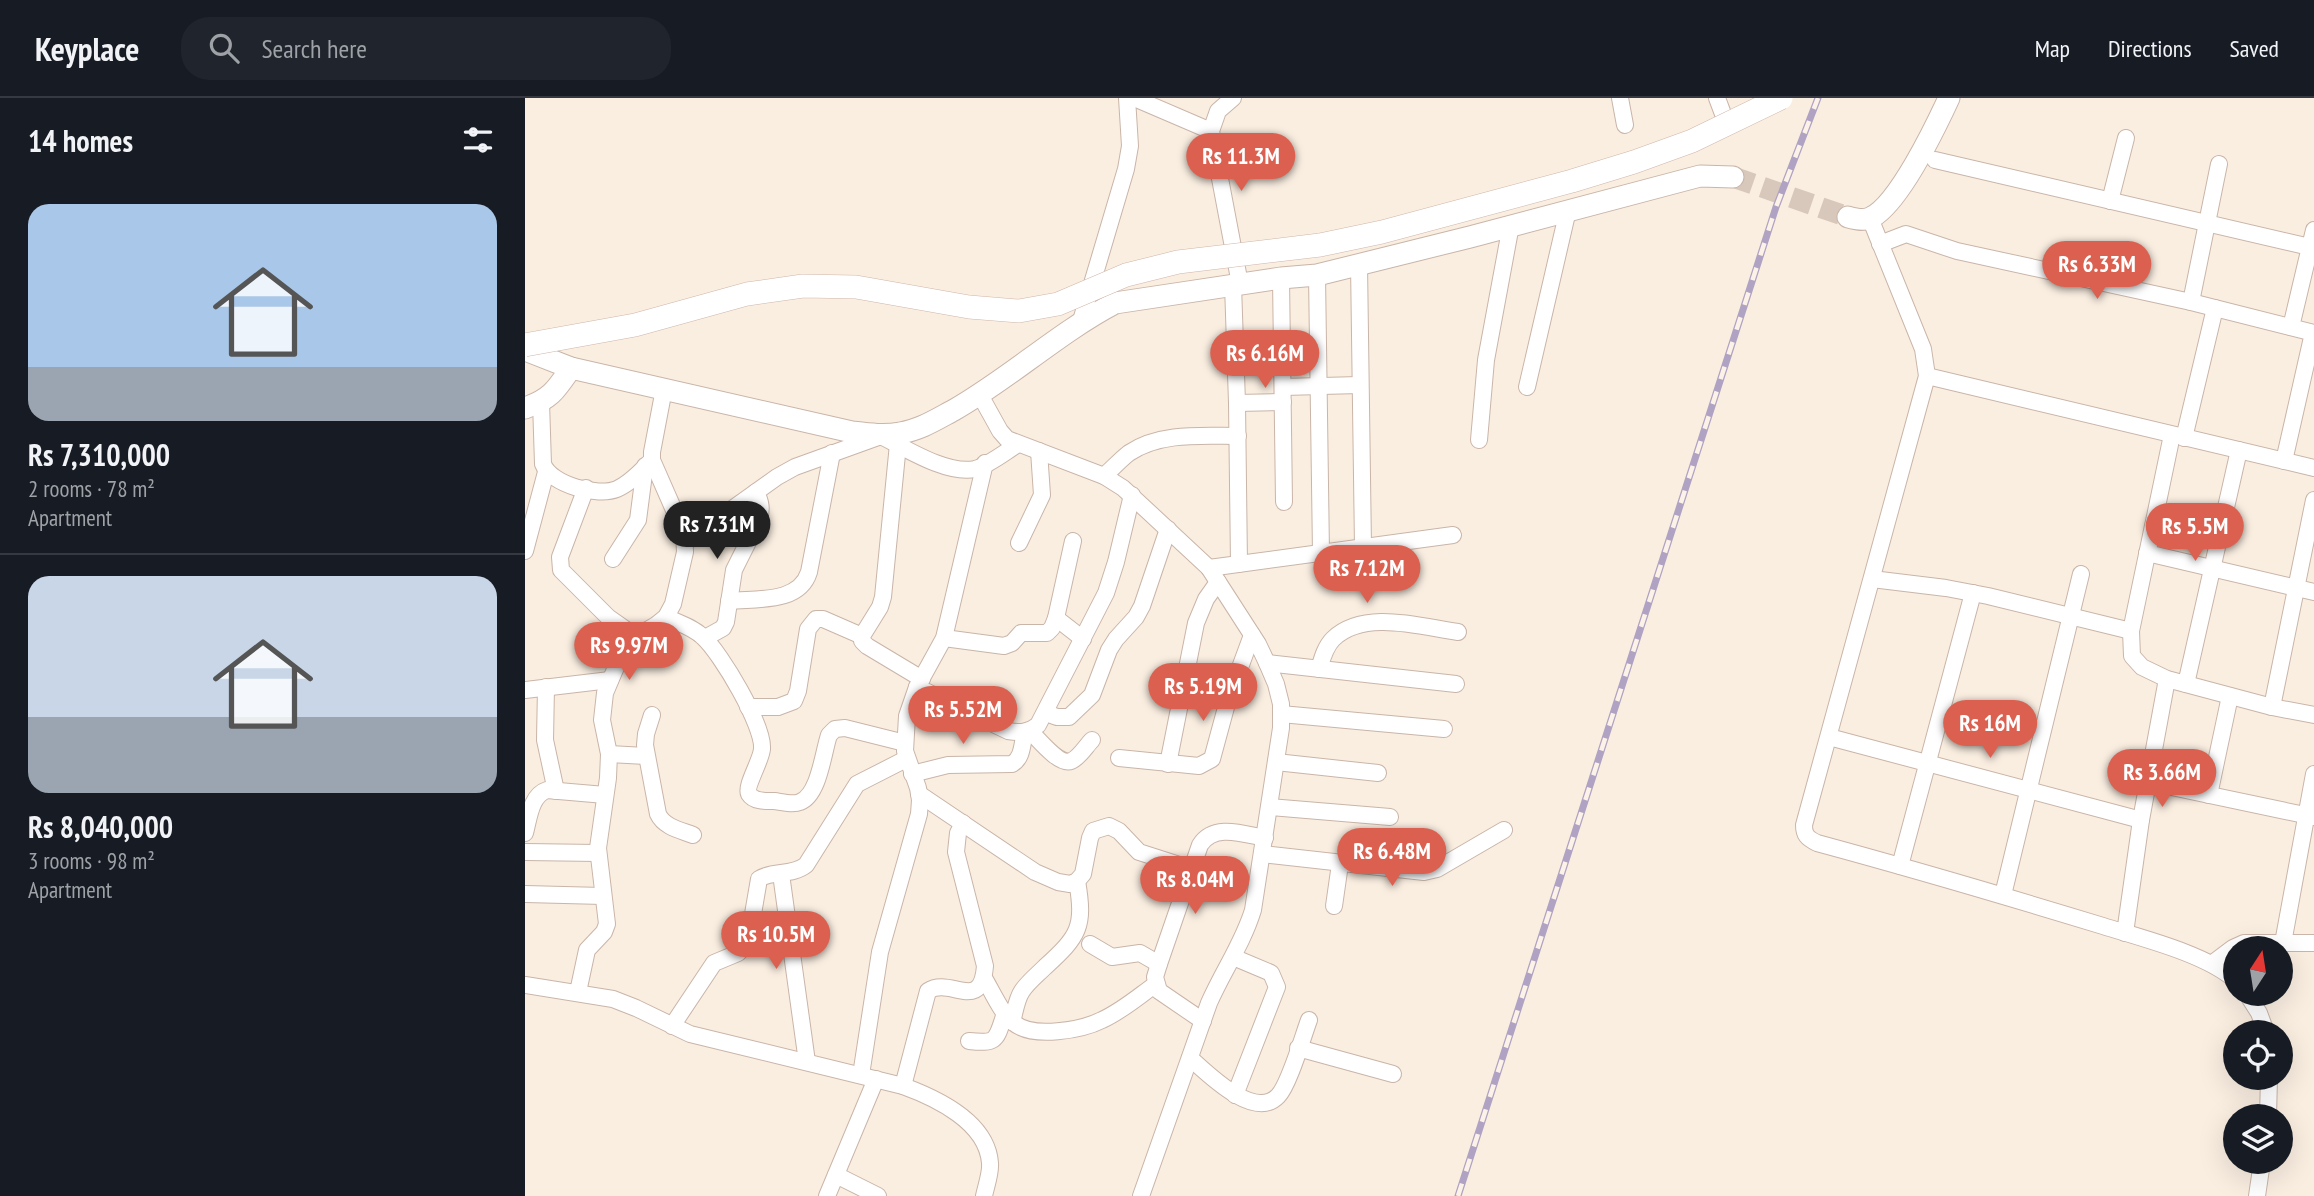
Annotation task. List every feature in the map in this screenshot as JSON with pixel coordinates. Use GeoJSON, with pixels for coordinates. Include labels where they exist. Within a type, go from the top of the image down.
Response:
{"type":"FeatureCollection","features":[{"type":"Feature","properties":{"kind":"main road"},"geometry":{"type":"LineString","coordinates":[[525,348],[635,325],[747,294],[803,286],[856,287],[969,307],[1019,311],[1058,304],[1126,275],[1178,262],[1320,245],[1382,232],[1572,181],[1692,141],[1781,98]]}},
{"type":"Feature","properties":{"kind":"street"},"geometry":{"type":"LineString","coordinates":[[1080,324],[1126,169],[1130,146],[1127,98]]}},
{"type":"Feature","properties":{"kind":"street"},"geometry":{"type":"LineString","coordinates":[[1134,98],[1211,131]]}},
{"type":"Feature","properties":{"kind":"street"},"geometry":{"type":"LineString","coordinates":[[1233,98],[1218,111],[1211,131],[1236,284],[1239,564]]}},
{"type":"Feature","properties":{"kind":"street"},"geometry":{"type":"LineString","coordinates":[[1620,98],[1625,125]]}},
{"type":"Feature","properties":{"kind":"street"},"geometry":{"type":"LineString","coordinates":[[1717,98],[1723,114],[1724,98]]}},
{"type":"Feature","properties":{"kind":"street"},"geometry":{"type":"LineString","coordinates":[[1949,98],[1933,134],[1894,196],[1883,209],[1859,218],[1880,244],[1923,349],[1927,376],[1804,833],[1808,839],[1817,843],[2003,895],[2125,933],[2213,963],[2223,971]]}},
{"type":"Feature","properties":{"kind":"street"},"geometry":{"type":"LineString","coordinates":[[2110,201],[2126,138]]}},
{"type":"Feature","properties":{"kind":"street"},"geometry":{"type":"LineString","coordinates":[[1935,160],[2312,248]]}},
{"type":"Feature","properties":{"kind":"street"},"geometry":{"type":"LineString","coordinates":[[2191,302],[2220,164]]}},
{"type":"Feature","properties":{"kind":"street"},"geometry":{"type":"LineString","coordinates":[[686,542],[795,467],[832,453],[889,440],[924,426],[980,395],[1080,324],[1115,303],[1236,284],[1317,275],[1700,176],[1733,177]]}},
{"type":"Feature","properties":{"kind":"street"},"geometry":{"type":"LineString","coordinates":[[1528,387],[1568,210]]}},
{"type":"Feature","properties":{"kind":"street"},"geometry":{"type":"LineString","coordinates":[[1479,440],[1486,360],[1511,225]]}},
{"type":"Feature","properties":{"kind":"street"},"geometry":{"type":"LineString","coordinates":[[2291,327],[2312,248],[2314,230]]}},
{"type":"Feature","properties":{"kind":"street"},"geometry":{"type":"LineString","coordinates":[[1880,244],[1906,234],[1957,251],[2191,302],[2314,333],[2284,461]]}},
{"type":"Feature","properties":{"kind":"street"},"geometry":{"type":"LineString","coordinates":[[1359,264],[1363,547]]}},
{"type":"Feature","properties":{"kind":"street"},"geometry":{"type":"LineString","coordinates":[[1317,275],[1321,553]]}},
{"type":"Feature","properties":{"kind":"street"},"geometry":{"type":"LineString","coordinates":[[1281,278],[1284,502]]}},
{"type":"Feature","properties":{"kind":"street"},"geometry":{"type":"LineString","coordinates":[[2215,308],[2147,553],[2131,631],[2132,656],[2143,667],[2167,679],[2271,707],[2314,715]]}},
{"type":"Feature","properties":{"kind":"street"},"geometry":{"type":"LineString","coordinates":[[525,348],[571,368],[889,440],[932,461],[955,468],[976,469],[1018,444]]}},
{"type":"Feature","properties":{"kind":"street"},"geometry":{"type":"LineString","coordinates":[[525,551],[546,472],[533,405],[554,393],[571,368]]}},
{"type":"Feature","properties":{"kind":"street"},"geometry":{"type":"LineString","coordinates":[[1927,376],[2314,468]]}},
{"type":"Feature","properties":{"kind":"street"},"geometry":{"type":"LineString","coordinates":[[1237,403],[1319,386],[1360,385]]}},
{"type":"Feature","properties":{"kind":"street"},"geometry":{"type":"LineString","coordinates":[[613,559],[638,520],[664,389]]}},
{"type":"Feature","properties":{"kind":"street"},"geometry":{"type":"LineString","coordinates":[[980,395],[1007,439],[1104,476],[1132,495],[1168,529],[1213,575],[1252,635],[1276,684],[1281,729],[1253,909],[1247,932],[1217,984],[1140,1196]]}},
{"type":"Feature","properties":{"kind":"street"},"geometry":{"type":"LineString","coordinates":[[2297,401],[2314,405]]}},
{"type":"Feature","properties":{"kind":"street"},"geometry":{"type":"LineString","coordinates":[[1104,476],[1130,453],[1153,443],[1174,437],[1238,436]]}},
{"type":"Feature","properties":{"kind":"street"},"geometry":{"type":"LineString","coordinates":[[889,440],[883,597],[862,636],[862,641],[920,683],[1008,731],[1027,732],[1038,725],[1046,713],[1112,579],[1132,495]]}},
{"type":"Feature","properties":{"kind":"street"},"geometry":{"type":"LineString","coordinates":[[2186,684],[2239,450]]}},
{"type":"Feature","properties":{"kind":"street"},"geometry":{"type":"LineString","coordinates":[[1019,543],[1042,495],[1039,452]]}},
{"type":"Feature","properties":{"kind":"street"},"geometry":{"type":"LineString","coordinates":[[729,601],[785,596],[803,586],[809,572],[832,453]]}},
{"type":"Feature","properties":{"kind":"street"},"geometry":{"type":"LineString","coordinates":[[546,472],[563,483],[607,491],[627,483],[648,463]]}},
{"type":"Feature","properties":{"kind":"street"},"geometry":{"type":"LineString","coordinates":[[578,992],[587,950],[604,932],[607,924],[598,853],[608,778],[609,754],[602,720],[605,693],[630,640],[666,617],[673,604],[685,552],[684,533],[648,463]]}},
{"type":"Feature","properties":{"kind":"street"},"geometry":{"type":"LineString","coordinates":[[827,1196],[869,1077],[880,952],[919,814],[919,794],[908,759],[907,716],[920,683],[944,638],[985,463]]}},
{"type":"Feature","properties":{"kind":"street"},"geometry":{"type":"LineString","coordinates":[[586,488],[560,556],[561,570],[608,617],[635,636]]}},
{"type":"Feature","properties":{"kind":"street"},"geometry":{"type":"LineString","coordinates":[[705,638],[723,628],[726,622],[733,570],[759,520],[761,504],[756,492]]}},
{"type":"Feature","properties":{"kind":"street"},"geometry":{"type":"LineString","coordinates":[[2271,707],[2314,500]]}},
{"type":"Feature","properties":{"kind":"street"},"geometry":{"type":"LineString","coordinates":[[1046,713],[1069,717],[1092,695],[1109,650],[1142,606],[1168,529]]}},
{"type":"Feature","properties":{"kind":"street"},"geometry":{"type":"LineString","coordinates":[[1213,575],[1239,564],[1453,535]]}},
{"type":"Feature","properties":{"kind":"street"},"geometry":{"type":"LineString","coordinates":[[944,638],[1004,646],[1021,633],[1047,633],[1056,618],[1073,541]]}},
{"type":"Feature","properties":{"kind":"street"},"geometry":{"type":"LineString","coordinates":[[2147,553],[2314,592]]}},
{"type":"Feature","properties":{"kind":"street"},"geometry":{"type":"LineString","coordinates":[[2003,895],[2081,574]]}},
{"type":"Feature","properties":{"kind":"street"},"geometry":{"type":"LineString","coordinates":[[1168,764],[1196,623],[1213,575]]}},
{"type":"Feature","properties":{"kind":"street"},"geometry":{"type":"LineString","coordinates":[[1872,579],[1973,593],[2131,631]]}},
{"type":"Feature","properties":{"kind":"street"},"geometry":{"type":"LineString","coordinates":[[1900,866],[1973,593]]}},
{"type":"Feature","properties":{"kind":"street"},"geometry":{"type":"LineString","coordinates":[[666,617],[705,638],[748,707],[759,730],[762,744],[761,759],[748,786],[748,793],[759,800],[797,803],[804,800],[814,789],[829,735],[835,729],[845,728],[908,759],[948,765],[1012,764],[1020,755],[1027,732]]}},
{"type":"Feature","properties":{"kind":"street"},"geometry":{"type":"LineString","coordinates":[[1056,618],[1083,639]]}},
{"type":"Feature","properties":{"kind":"street"},"geometry":{"type":"LineString","coordinates":[[748,707],[778,707],[794,701],[808,629],[815,619],[823,619],[862,636]]}},
{"type":"Feature","properties":{"kind":"street"},"geometry":{"type":"LineString","coordinates":[[1319,669],[1331,641],[1354,626],[1394,623],[1458,632]]}},
{"type":"Feature","properties":{"kind":"street"},"geometry":{"type":"LineString","coordinates":[[1119,758],[1199,766],[1212,759],[1228,700],[1252,635]]}},
{"type":"Feature","properties":{"kind":"street"},"geometry":{"type":"LineString","coordinates":[[1267,663],[1456,684]]}},
{"type":"Feature","properties":{"kind":"street"},"geometry":{"type":"LineString","coordinates":[[2125,933],[2141,820],[2167,679]]}},
{"type":"Feature","properties":{"kind":"street"},"geometry":{"type":"LineString","coordinates":[[525,690],[610,680]]}},
{"type":"Feature","properties":{"kind":"street"},"geometry":{"type":"LineString","coordinates":[[546,687],[545,740],[556,790]]}},
{"type":"Feature","properties":{"kind":"street"},"geometry":{"type":"LineString","coordinates":[[2209,795],[2230,696]]}},
{"type":"Feature","properties":{"kind":"street"},"geometry":{"type":"LineString","coordinates":[[1281,714],[1444,729]]}},
{"type":"Feature","properties":{"kind":"street"},"geometry":{"type":"LineString","coordinates":[[652,716],[646,734],[646,756],[661,821],[692,835]]}},
{"type":"Feature","properties":{"kind":"street"},"geometry":{"type":"LineString","coordinates":[[1027,732],[1059,760],[1067,762],[1073,761],[1092,740]]}},
{"type":"Feature","properties":{"kind":"street"},"geometry":{"type":"LineString","coordinates":[[1829,737],[2141,820]]}},
{"type":"Feature","properties":{"kind":"street"},"geometry":{"type":"LineString","coordinates":[[609,754],[646,756]]}},
{"type":"Feature","properties":{"kind":"street"},"geometry":{"type":"LineString","coordinates":[[672,1026],[715,963],[738,953],[748,943],[759,879],[763,876],[793,873],[806,865],[857,784],[908,759]]}},
{"type":"Feature","properties":{"kind":"street"},"geometry":{"type":"LineString","coordinates":[[1276,762],[1378,773]]}},
{"type":"Feature","properties":{"kind":"street"},"geometry":{"type":"LineString","coordinates":[[2284,936],[2310,816],[2314,774]]}},
{"type":"Feature","properties":{"kind":"street"},"geometry":{"type":"LineString","coordinates":[[2148,782],[2310,816]]}},
{"type":"Feature","properties":{"kind":"street"},"geometry":{"type":"LineString","coordinates":[[525,834],[537,795],[547,790],[605,796]]}},
{"type":"Feature","properties":{"kind":"street"},"geometry":{"type":"LineString","coordinates":[[919,794],[1045,878],[1070,884],[1077,881],[1083,874],[1093,831],[1109,826],[1150,857],[1192,869]]}},
{"type":"Feature","properties":{"kind":"street"},"geometry":{"type":"LineString","coordinates":[[1269,807],[1390,817]]}},
{"type":"Feature","properties":{"kind":"street"},"geometry":{"type":"LineString","coordinates":[[903,1086],[928,991],[940,986],[963,992],[972,991],[978,988],[984,978],[985,966],[956,852],[958,833],[963,823]]}},
{"type":"Feature","properties":{"kind":"street"},"geometry":{"type":"LineString","coordinates":[[1203,1021],[1160,991],[1155,977],[1205,837],[1222,831],[1263,846],[1340,864],[1424,872],[1437,869],[1504,830]]}},
{"type":"Feature","properties":{"kind":"street"},"geometry":{"type":"LineString","coordinates":[[525,852],[598,853]]}},
{"type":"Feature","properties":{"kind":"street"},"geometry":{"type":"LineString","coordinates":[[1334,906],[1340,864]]}},
{"type":"Feature","properties":{"kind":"street"},"geometry":{"type":"LineString","coordinates":[[781,874],[807,1062]]}},
{"type":"Feature","properties":{"kind":"street"},"geometry":{"type":"LineString","coordinates":[[969,1041],[987,1043],[997,1038],[1027,984],[1066,948],[1074,935],[1082,909],[1077,881]]}},
{"type":"Feature","properties":{"kind":"street"},"geometry":{"type":"LineString","coordinates":[[525,894],[603,896]]}},
{"type":"Feature","properties":{"kind":"street"},"geometry":{"type":"LineString","coordinates":[[2293,943],[2314,943]]}},
{"type":"Feature","properties":{"kind":"street"},"geometry":{"type":"LineString","coordinates":[[1090,944],[1112,957],[1140,953],[1159,964]]}},
{"type":"Feature","properties":{"kind":"street"},"geometry":{"type":"LineString","coordinates":[[2213,963],[2223,956]]}},
{"type":"Feature","properties":{"kind":"street"},"geometry":{"type":"LineString","coordinates":[[1233,957],[1271,972],[1277,987],[1235,1095]]}},
{"type":"Feature","properties":{"kind":"street"},"geometry":{"type":"LineString","coordinates":[[984,978],[1008,1018],[1033,1031],[1048,1032],[1085,1027],[1117,1012],[1156,984]]}},
{"type":"Feature","properties":{"kind":"street"},"geometry":{"type":"LineString","coordinates":[[525,985],[613,999],[636,1007],[690,1034],[869,1077],[933,1097],[958,1114],[980,1134],[990,1163],[984,1196]]}},
{"type":"Feature","properties":{"kind":"street"},"geometry":{"type":"LineString","coordinates":[[1190,1058],[1235,1095],[1263,1102],[1272,1100],[1283,1090],[1309,1020]]}},
{"type":"Feature","properties":{"kind":"street"},"geometry":{"type":"LineString","coordinates":[[1298,1048],[1394,1074]]}},
{"type":"Feature","properties":{"kind":"street"},"geometry":{"type":"LineString","coordinates":[[2257,1196],[2260,1174]]}},
{"type":"Feature","properties":{"kind":"street"},"geometry":{"type":"LineString","coordinates":[[836,1175],[878,1196]]}},
{"type":"Feature","properties":{"kind":"tunnel"},"geometry":{"type":"LineString","coordinates":[[1733,177],[1848,217]]}},
{"type":"Feature","properties":{"kind":"railway"},"geometry":{"type":"LineString","coordinates":[[1458,1196],[1776,207],[1818,98]]}}]}
